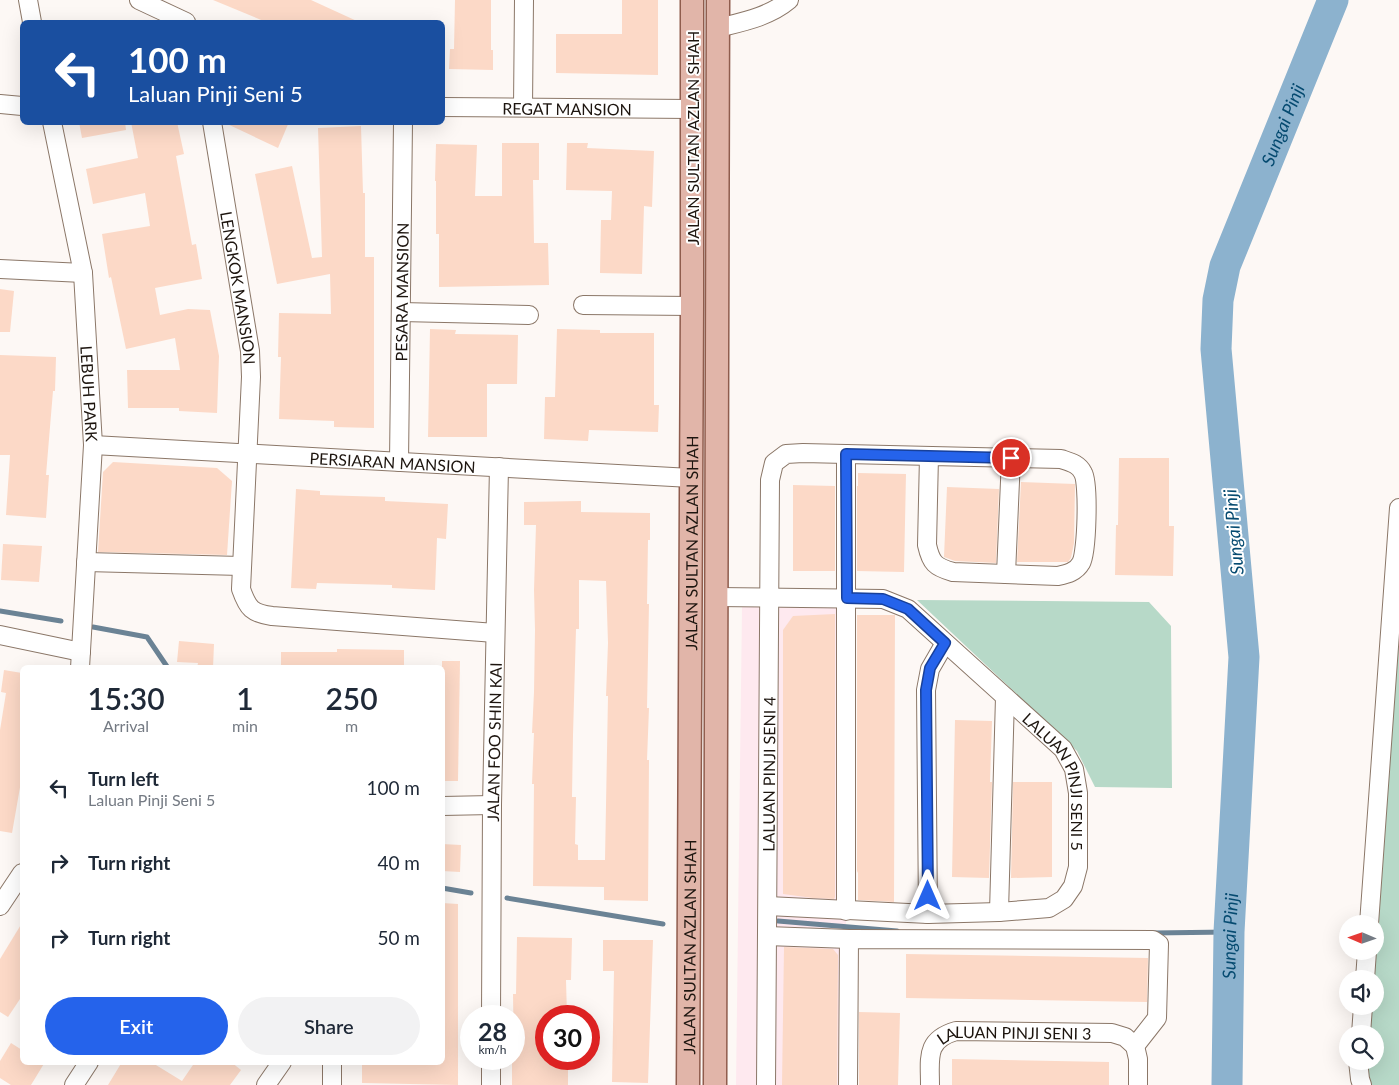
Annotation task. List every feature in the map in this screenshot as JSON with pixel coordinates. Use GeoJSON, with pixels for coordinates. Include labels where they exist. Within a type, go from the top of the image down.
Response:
{"type":"FeatureCollection","features":[{"type":"Feature","properties":{"kind":"main road","name":"JALAN SULTAN AZLAN SHAH"},"geometry":{"type":"LineString","coordinates":[[688,1085],[692,0]]}},
{"type":"Feature","properties":{"kind":"main road","name":"JALAN SULTAN AZLAN SHAH"},"geometry":{"type":"LineString","coordinates":[[715,1085],[718,0]]}},
{"type":"Feature","properties":{"kind":"main road"},"geometry":{"type":"LineString","coordinates":[[690,833],[704,714],[704,619],[708,606],[717,597]]}},
{"type":"Feature","properties":{"kind":"street"},"geometry":{"type":"LineString","coordinates":[[28,0],[32,20]]}},
{"type":"Feature","properties":{"kind":"street"},"geometry":{"type":"LineString","coordinates":[[139,0],[182,20]]}},
{"type":"Feature","properties":{"kind":"street"},"geometry":{"type":"LineString","coordinates":[[523,108],[524,0]]}},
{"type":"Feature","properties":{"kind":"street"},"geometry":{"type":"LineString","coordinates":[[718,28],[747,21],[774,10],[788,0]]}},
{"type":"Feature","properties":{"kind":"street"},"geometry":{"type":"LineString","coordinates":[[0,104],[20,106]]}},
{"type":"Feature","properties":{"kind":"street","name":"REGAT MANSION"},"geometry":{"type":"LineString","coordinates":[[445,107],[691,109]]}},
{"type":"Feature","properties":{"kind":"street","name":"LEBUH PARK"},"geometry":{"type":"LineString","coordinates":[[53,125],[83,273],[93,445],[80,660]]}},
{"type":"Feature","properties":{"kind":"street","name":"LENGKOK MANSION"},"geometry":{"type":"LineString","coordinates":[[212,125],[250,351],[251,377],[240,589],[246,605],[258,614],[495,633]]}},
{"type":"Feature","properties":{"kind":"street","name":"PESARA MANSION"},"geometry":{"type":"LineString","coordinates":[[399,462],[403,125]]}},
{"type":"Feature","properties":{"kind":"street"},"geometry":{"type":"LineString","coordinates":[[0,269],[83,273]]}},
{"type":"Feature","properties":{"kind":"street"},"geometry":{"type":"LineString","coordinates":[[583,305],[692,306]]}},
{"type":"Feature","properties":{"kind":"street"},"geometry":{"type":"LineString","coordinates":[[401,312],[529,315]]}},
{"type":"Feature","properties":{"kind":"street","name":"PERSIARAN MANSION"},"geometry":{"type":"LineString","coordinates":[[93,445],[691,478]]}},
{"type":"Feature","properties":{"kind":"street","name":"LALUAN PINJI SENI 4"},"geometry":{"type":"LineString","coordinates":[[766,1085],[770,480],[774,463],[786,454],[846,454]]}},
{"type":"Feature","properties":{"kind":"street"},"geometry":{"type":"LineString","coordinates":[[846,911],[846,454],[1061,459],[1074,463],[1083,473],[1086,486],[1085,550],[1081,563],[1071,573],[1058,576],[953,572],[940,568],[930,559],[927,546],[929,456]]}},
{"type":"Feature","properties":{"kind":"street"},"geometry":{"type":"LineString","coordinates":[[1006,574],[1011,458]]}},
{"type":"Feature","properties":{"kind":"street","name":"JALAN FOO SHIN KAI"},"geometry":{"type":"LineString","coordinates":[[491,1005],[492,806],[499,467]]}},
{"type":"Feature","properties":{"kind":"street"},"geometry":{"type":"LineString","coordinates":[[1370,915],[1399,508]]}},
{"type":"Feature","properties":{"kind":"street"},"geometry":{"type":"LineString","coordinates":[[86,562],[241,566]]}},
{"type":"Feature","properties":{"kind":"street","name":"LALUAN PINJI SENI 5"},"geometry":{"type":"LineString","coordinates":[[717,597],[883,599],[908,609],[1063,749],[1074,769],[1078,794],[1078,867],[1073,886],[1064,899],[1049,908],[999,912],[928,914],[768,906]]}},
{"type":"Feature","properties":{"kind":"street"},"geometry":{"type":"LineString","coordinates":[[0,635],[80,660]]}},
{"type":"Feature","properties":{"kind":"street"},"geometry":{"type":"LineString","coordinates":[[928,914],[926,690],[930,668],[945,643]]}},
{"type":"Feature","properties":{"kind":"street"},"geometry":{"type":"LineString","coordinates":[[999,912],[1005,697]]}},
{"type":"Feature","properties":{"kind":"street"},"geometry":{"type":"LineString","coordinates":[[445,806],[492,806]]}},
{"type":"Feature","properties":{"kind":"street"},"geometry":{"type":"LineString","coordinates":[[0,906],[20,876]]}},
{"type":"Feature","properties":{"kind":"street"},"geometry":{"type":"LineString","coordinates":[[767,936],[850,939],[1153,940],[1159,944],[1157,1018],[1134,1046],[1138,1059],[1138,1085]]}},
{"type":"Feature","properties":{"kind":"street"},"geometry":{"type":"LineString","coordinates":[[848,1085],[850,939]]}},
{"type":"Feature","properties":{"kind":"street","name":"LALUAN PINJI SENI 3"},"geometry":{"type":"LineString","coordinates":[[930,1085],[930,1058],[934,1045],[943,1035],[956,1031],[1112,1033],[1125,1037],[1134,1046]]}},
{"type":"Feature","properties":{"kind":"street"},"geometry":{"type":"LineString","coordinates":[[74,1085],[87,1065]]}},
{"type":"Feature","properties":{"kind":"street"},"geometry":{"type":"LineString","coordinates":[[266,1085],[280,1065]]}},
{"type":"Feature","properties":{"kind":"street"},"geometry":{"type":"LineString","coordinates":[[332,1065],[332,1085]]}},
{"type":"Feature","properties":{"kind":"street"},"geometry":{"type":"LineString","coordinates":[[491,1070],[491,1085]]}},
{"type":"Feature","properties":{"kind":"street"},"geometry":{"type":"LineString","coordinates":[[1359,1070],[1362,1085]]}},
{"type":"Feature","properties":{"kind":"shaded area"},"geometry":{"type":"Polygon","coordinates":[[[742,607],[848,607],[845,1085],[736,1085],[742,607]]]}},
{"type":"Feature","properties":{"kind":"green space"},"geometry":{"type":"Polygon","coordinates":[[[1399,571],[1399,1085],[1370,1085],[1365,1070],[1384,1070],[1384,1025],[1365,1025],[1365,1015],[1384,1015],[1384,970],[1370,970],[1372,960],[1384,960],[1384,915],[1376,915],[1399,571]]]}},
{"type":"Feature","properties":{"kind":"green space"},"geometry":{"type":"Polygon","coordinates":[[[917,600],[1149,602],[1171,626],[1172,788],[1095,787],[1077,751],[917,600]]]}},
{"type":"Feature","properties":{"kind":"building"},"geometry":{"type":"Polygon","coordinates":[[[213,0],[311,0],[355,20],[261,20],[213,0]]]}},
{"type":"Feature","properties":{"kind":"building"},"geometry":{"type":"Polygon","coordinates":[[[455,0],[491,0],[493,70],[449,69],[450,49],[454,49],[455,0]]]}},
{"type":"Feature","properties":{"kind":"building"},"geometry":{"type":"Polygon","coordinates":[[[622,0],[658,0],[658,75],[556,73],[556,34],[622,34],[622,0]]]}},
{"type":"Feature","properties":{"kind":"building"},"geometry":{"type":"Polygon","coordinates":[[[80,125],[125,125],[126,130],[82,138],[80,125]]]}},
{"type":"Feature","properties":{"kind":"building"},"geometry":{"type":"Polygon","coordinates":[[[132,125],[178,125],[184,154],[176,156],[192,245],[196,244],[202,279],[155,288],[160,315],[188,309],[210,310],[219,356],[217,413],[179,411],[179,408],[128,408],[127,370],[180,370],[175,338],[126,349],[111,277],[109,278],[102,234],[150,226],[145,193],[93,204],[86,169],[138,158],[132,125]]]}},
{"type":"Feature","properties":{"kind":"building"},"geometry":{"type":"Polygon","coordinates":[[[229,125],[288,125],[278,148],[229,125]]]}},
{"type":"Feature","properties":{"kind":"building"},"geometry":{"type":"Polygon","coordinates":[[[361,126],[363,193],[365,193],[365,257],[374,257],[374,428],[334,427],[334,421],[279,419],[281,357],[278,357],[279,313],[331,314],[330,274],[277,284],[255,174],[292,166],[312,258],[322,257],[318,128],[361,126]]]}},
{"type":"Feature","properties":{"kind":"building"},"geometry":{"type":"Polygon","coordinates":[[[502,143],[539,143],[539,180],[533,180],[534,243],[548,243],[549,285],[439,287],[439,234],[436,234],[436,144],[477,145],[475,196],[502,196],[502,143]]]}},
{"type":"Feature","properties":{"kind":"building"},"geometry":{"type":"Polygon","coordinates":[[[567,143],[588,143],[587,148],[654,151],[652,207],[644,206],[642,274],[600,273],[601,220],[611,220],[612,191],[566,190],[567,143]]]}},
{"type":"Feature","properties":{"kind":"building"},"geometry":{"type":"Polygon","coordinates":[[[0,289],[14,291],[10,332],[0,332],[0,289]]]}},
{"type":"Feature","properties":{"kind":"building"},"geometry":{"type":"Polygon","coordinates":[[[430,329],[456,330],[455,334],[518,335],[517,384],[487,384],[487,437],[428,437],[430,329]]]}},
{"type":"Feature","properties":{"kind":"building"},"geometry":{"type":"Polygon","coordinates":[[[557,329],[600,330],[600,333],[654,333],[654,405],[659,405],[658,432],[589,430],[588,441],[544,439],[545,397],[555,397],[557,329]]]}},
{"type":"Feature","properties":{"kind":"building"},"geometry":{"type":"Polygon","coordinates":[[[0,355],[56,357],[55,391],[53,391],[46,475],[49,475],[46,518],[6,515],[10,455],[0,455],[0,355]]]}},
{"type":"Feature","properties":{"kind":"building"},"geometry":{"type":"Polygon","coordinates":[[[1119,458],[1169,458],[1169,526],[1174,526],[1173,576],[1115,575],[1119,458]]]}},
{"type":"Feature","properties":{"kind":"building"},"geometry":{"type":"Polygon","coordinates":[[[113,462],[217,468],[232,481],[227,555],[98,552],[103,472],[113,462]]]}},
{"type":"Feature","properties":{"kind":"building"},"geometry":{"type":"Polygon","coordinates":[[[858,473],[906,474],[904,572],[857,571],[858,473]]]}},
{"type":"Feature","properties":{"kind":"building"},"geometry":{"type":"Polygon","coordinates":[[[1021,482],[1075,484],[1074,543],[1071,558],[1068,562],[1017,562],[1021,482]]]}},
{"type":"Feature","properties":{"kind":"building"},"geometry":{"type":"Polygon","coordinates":[[[793,485],[835,486],[835,571],[793,571],[793,485]]]}},
{"type":"Feature","properties":{"kind":"building"},"geometry":{"type":"Polygon","coordinates":[[[947,487],[999,489],[996,563],[955,561],[944,557],[947,487]]]}},
{"type":"Feature","properties":{"kind":"building"},"geometry":{"type":"Polygon","coordinates":[[[296,489],[320,491],[320,495],[385,497],[385,501],[448,504],[446,539],[437,538],[435,590],[392,588],[392,585],[317,583],[316,589],[291,588],[296,489]]]}},
{"type":"Feature","properties":{"kind":"building"},"geometry":{"type":"Polygon","coordinates":[[[581,501],[581,512],[650,513],[647,604],[649,604],[647,708],[649,708],[647,760],[649,760],[648,901],[604,900],[604,887],[533,886],[534,784],[532,784],[534,733],[532,733],[536,525],[524,525],[524,502],[581,501]],[[579,580],[579,629],[576,629],[572,797],[576,797],[575,844],[578,845],[578,860],[605,860],[608,696],[606,696],[608,643],[606,581],[579,580]]]}},
{"type":"Feature","properties":{"kind":"building"},"geometry":{"type":"Polygon","coordinates":[[[3,544],[42,546],[39,582],[1,580],[3,544]]]}},
{"type":"Feature","properties":{"kind":"building"},"geometry":{"type":"Polygon","coordinates":[[[835,614],[834,899],[783,894],[783,630],[793,616],[835,614]]]}},
{"type":"Feature","properties":{"kind":"building"},"geometry":{"type":"Polygon","coordinates":[[[857,615],[895,615],[894,902],[858,900],[857,615]]]}},
{"type":"Feature","properties":{"kind":"building"},"geometry":{"type":"Polygon","coordinates":[[[179,641],[214,644],[213,665],[177,662],[179,641]]]}},
{"type":"Feature","properties":{"kind":"building"},"geometry":{"type":"Polygon","coordinates":[[[337,649],[404,650],[404,665],[281,665],[281,652],[337,652],[337,649]]]}},
{"type":"Feature","properties":{"kind":"building"},"geometry":{"type":"Polygon","coordinates":[[[442,661],[460,661],[458,781],[445,781],[445,665],[442,665],[442,661]]]}},
{"type":"Feature","properties":{"kind":"building"},"geometry":{"type":"Polygon","coordinates":[[[4,670],[20,673],[20,787],[12,833],[0,831],[0,730],[6,693],[1,692],[4,670]]]}},
{"type":"Feature","properties":{"kind":"building"},"geometry":{"type":"Polygon","coordinates":[[[955,720],[992,721],[989,878],[952,877],[955,720]]]}},
{"type":"Feature","properties":{"kind":"building"},"geometry":{"type":"Polygon","coordinates":[[[1013,782],[1052,782],[1052,877],[1011,878],[1013,782]]]}},
{"type":"Feature","properties":{"kind":"building"},"geometry":{"type":"Polygon","coordinates":[[[445,844],[461,845],[460,872],[445,871],[445,844]]]}},
{"type":"Feature","properties":{"kind":"building"},"geometry":{"type":"Polygon","coordinates":[[[445,903],[458,904],[458,1085],[362,1083],[362,1065],[445,1065],[445,903]]]}},
{"type":"Feature","properties":{"kind":"building"},"geometry":{"type":"Polygon","coordinates":[[[20,926],[20,999],[8,1017],[0,1012],[0,959],[20,926]]]}},
{"type":"Feature","properties":{"kind":"building"},"geometry":{"type":"Polygon","coordinates":[[[517,937],[572,938],[571,980],[566,980],[567,1005],[535,1005],[535,1070],[568,1070],[568,1085],[512,1085],[512,1070],[525,1070],[525,1005],[513,1005],[513,994],[516,994],[517,937]]]}},
{"type":"Feature","properties":{"kind":"building"},"geometry":{"type":"Polygon","coordinates":[[[603,940],[653,940],[648,1083],[612,1082],[614,971],[603,971],[603,940]]]}},
{"type":"Feature","properties":{"kind":"building"},"geometry":{"type":"Polygon","coordinates":[[[784,947],[833,949],[838,955],[837,1085],[782,1085],[784,947]]]}},
{"type":"Feature","properties":{"kind":"building"},"geometry":{"type":"Polygon","coordinates":[[[906,954],[1148,958],[1147,1002],[906,998],[906,954]]]}},
{"type":"Feature","properties":{"kind":"building"},"geometry":{"type":"Polygon","coordinates":[[[859,1012],[900,1013],[898,1085],[859,1085],[859,1012]]]}},
{"type":"Feature","properties":{"kind":"building"},"geometry":{"type":"Polygon","coordinates":[[[11,1043],[20,1049],[20,1065],[43,1065],[31,1085],[11,1085],[0,1078],[0,1061],[11,1043]]]}},
{"type":"Feature","properties":{"kind":"building"},"geometry":{"type":"Polygon","coordinates":[[[952,1059],[1109,1062],[1109,1085],[952,1085],[952,1059]]]}},
{"type":"Feature","properties":{"kind":"building"},"geometry":{"type":"Polygon","coordinates":[[[120,1065],[156,1065],[182,1081],[193,1065],[235,1065],[241,1070],[230,1085],[108,1085],[120,1065]]]}},
{"type":"Feature","properties":{"kind":"waterway","name":"Sungai Pinji"},"geometry":{"type":"LineString","coordinates":[[1227,1085],[1229,932],[1244,657],[1216,349],[1218,300],[1225,266],[1333,0]]}},
{"type":"Feature","properties":{"kind":"waterway"},"geometry":{"type":"LineString","coordinates":[[0,611],[61,621]]}},
{"type":"Feature","properties":{"kind":"waterway"},"geometry":{"type":"LineString","coordinates":[[93,627],[147,637],[166,665]]}},
{"type":"Feature","properties":{"kind":"waterway"},"geometry":{"type":"LineString","coordinates":[[445,889],[471,893]]}},
{"type":"Feature","properties":{"kind":"waterway"},"geometry":{"type":"LineString","coordinates":[[507,898],[663,924]]}},
{"type":"Feature","properties":{"kind":"waterway"},"geometry":{"type":"LineString","coordinates":[[778,921],[897,931]]}},
{"type":"Feature","properties":{"kind":"waterway"},"geometry":{"type":"LineString","coordinates":[[1153,933],[1229,932]]}},
{"type":"Feature","properties":{"kind":"route"},"geometry":{"type":"LineString","coordinates":[[928,896],[926,690],[930,668],[945,643],[908,609],[883,599],[847,598],[846,454],[1011,458]]}}]}
